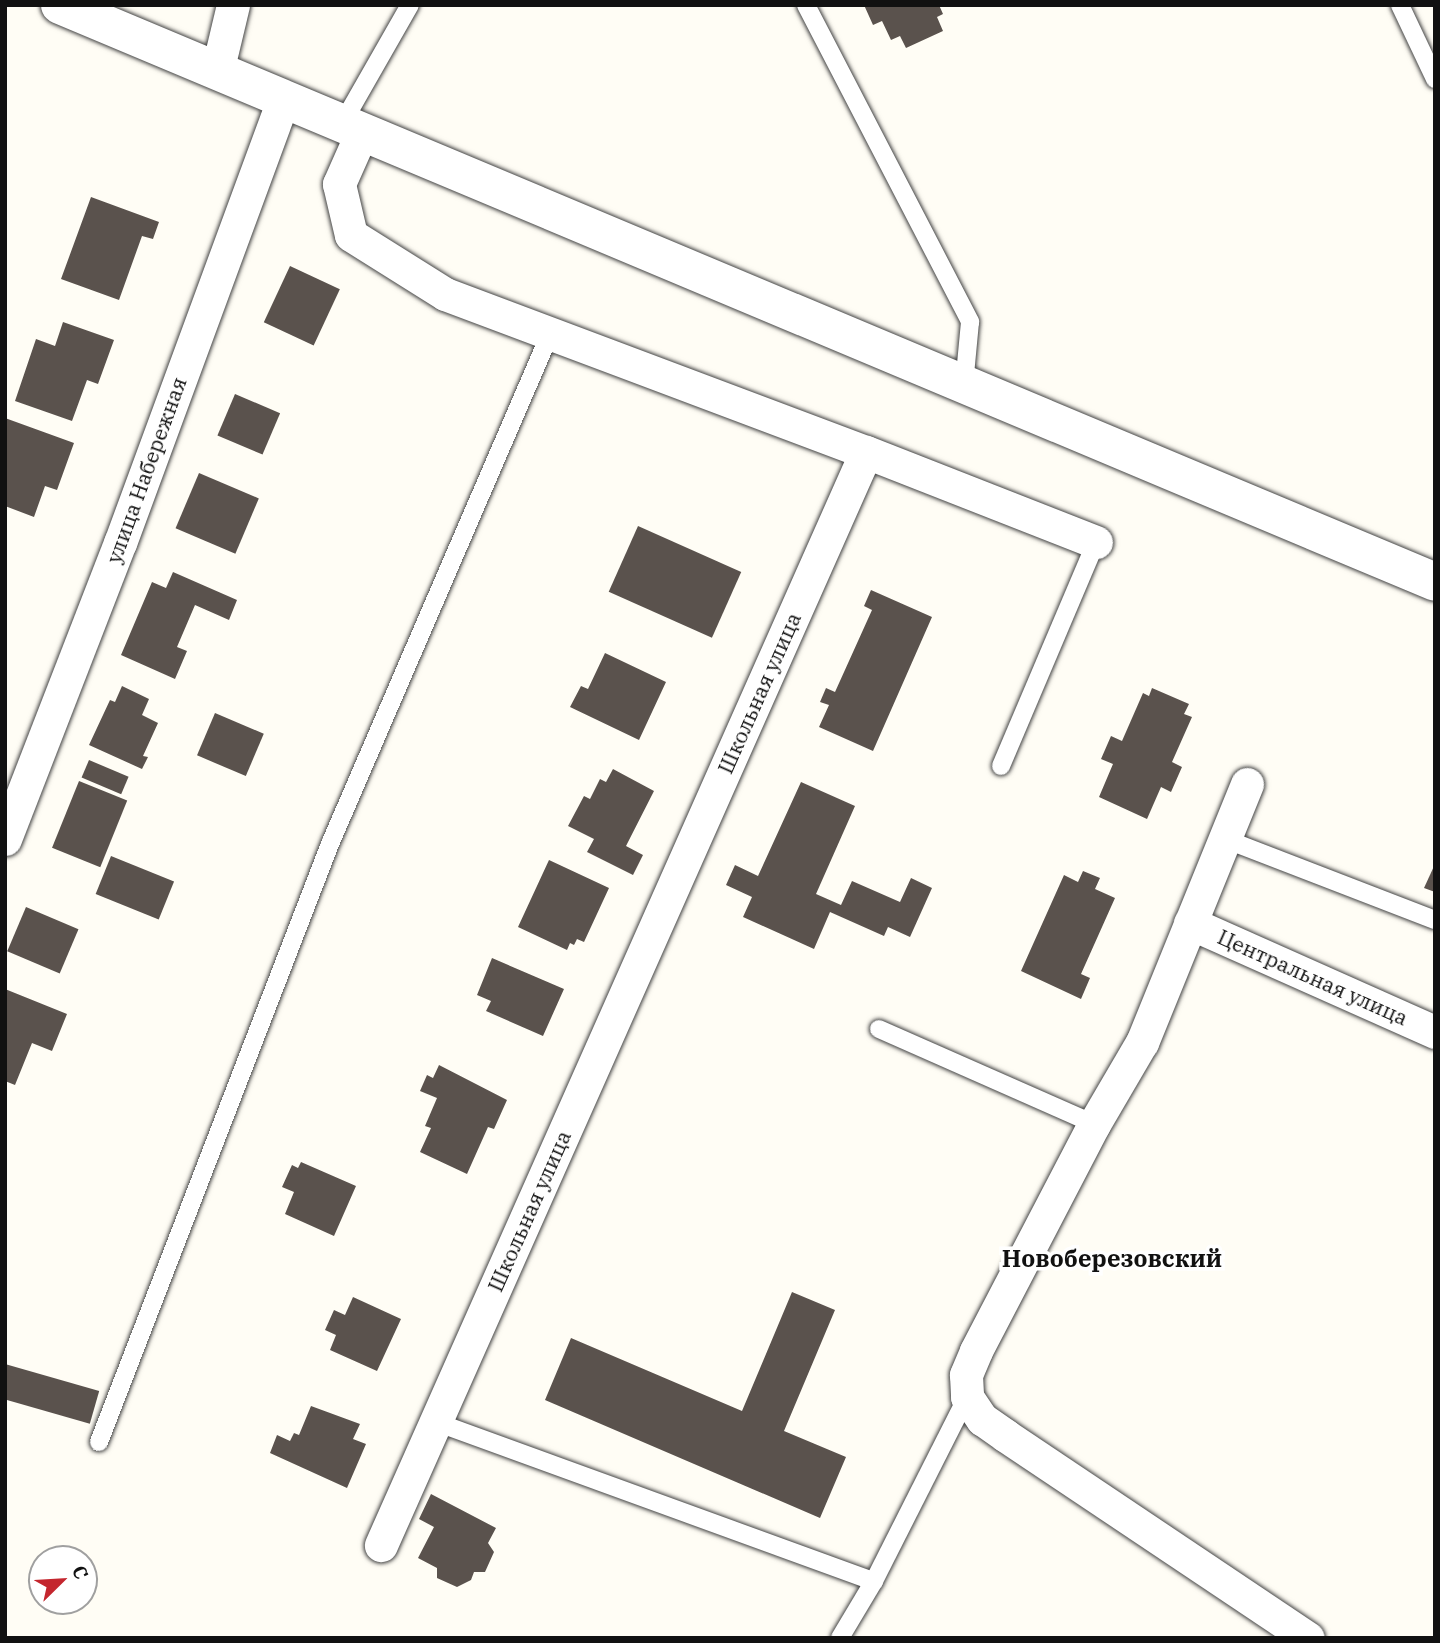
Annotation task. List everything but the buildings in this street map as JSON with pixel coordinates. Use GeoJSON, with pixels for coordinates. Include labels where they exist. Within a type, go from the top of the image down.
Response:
{"type":"FeatureCollection","features":[{"type":"Feature","properties":{"kind":"street"},"geometry":{"type":"LineString","coordinates":[[60,5],[1435,582]]}},
{"type":"Feature","properties":{"kind":"street"},"geometry":{"type":"LineString","coordinates":[[217,72],[233,5]]}},
{"type":"Feature","properties":{"kind":"street","name":"улица Набережная"},"geometry":{"type":"LineString","coordinates":[[5,839],[120,543],[283,99]]}},
{"type":"Feature","properties":{"kind":"street"},"geometry":{"type":"LineString","coordinates":[[352,128],[339,184],[351,235],[445,294],[866,452],[1096,542]]}},
{"type":"Feature","properties":{"kind":"street","name":"Школьная улица"},"geometry":{"type":"LineString","coordinates":[[381,1545],[866,452]]}},
{"type":"Feature","properties":{"kind":"street"},"geometry":{"type":"LineString","coordinates":[[1247,784],[1142,1042],[1094,1124],[976,1351],[966,1375],[967,1397],[982,1419],[1006,1436],[1308,1638]]}},
{"type":"Feature","properties":{"kind":"street","name":"Центральная улица"},"geometry":{"type":"LineString","coordinates":[[1190,923],[1435,1032]]}},
{"type":"Feature","properties":{"kind":"lane"},"geometry":{"type":"LineString","coordinates":[[352,128],[410,5]]}},
{"type":"Feature","properties":{"kind":"lane"},"geometry":{"type":"LineString","coordinates":[[806,5],[970,322],[964,386]]}},
{"type":"Feature","properties":{"kind":"lane"},"geometry":{"type":"LineString","coordinates":[[1401,5],[1435,79]]}},
{"type":"Feature","properties":{"kind":"lane"},"geometry":{"type":"LineString","coordinates":[[99,1442],[330,844],[550,334]]}},
{"type":"Feature","properties":{"kind":"lane"},"geometry":{"type":"LineString","coordinates":[[1001,766],[1096,542]]}},
{"type":"Feature","properties":{"kind":"lane"},"geometry":{"type":"LineString","coordinates":[[1225,839],[1435,920]]}},
{"type":"Feature","properties":{"kind":"lane"},"geometry":{"type":"LineString","coordinates":[[879,1029],[1094,1124]]}},
{"type":"Feature","properties":{"kind":"lane"},"geometry":{"type":"LineString","coordinates":[[840,1638],[874,1581],[967,1397]]}},
{"type":"Feature","properties":{"kind":"lane"},"geometry":{"type":"LineString","coordinates":[[436,1422],[874,1581]]}},
{"type":"Feature","properties":{"kind":"district","name":"Новоберезовский"},"geometry":{"type":"Point","coordinates":[1112,1259]}}]}
